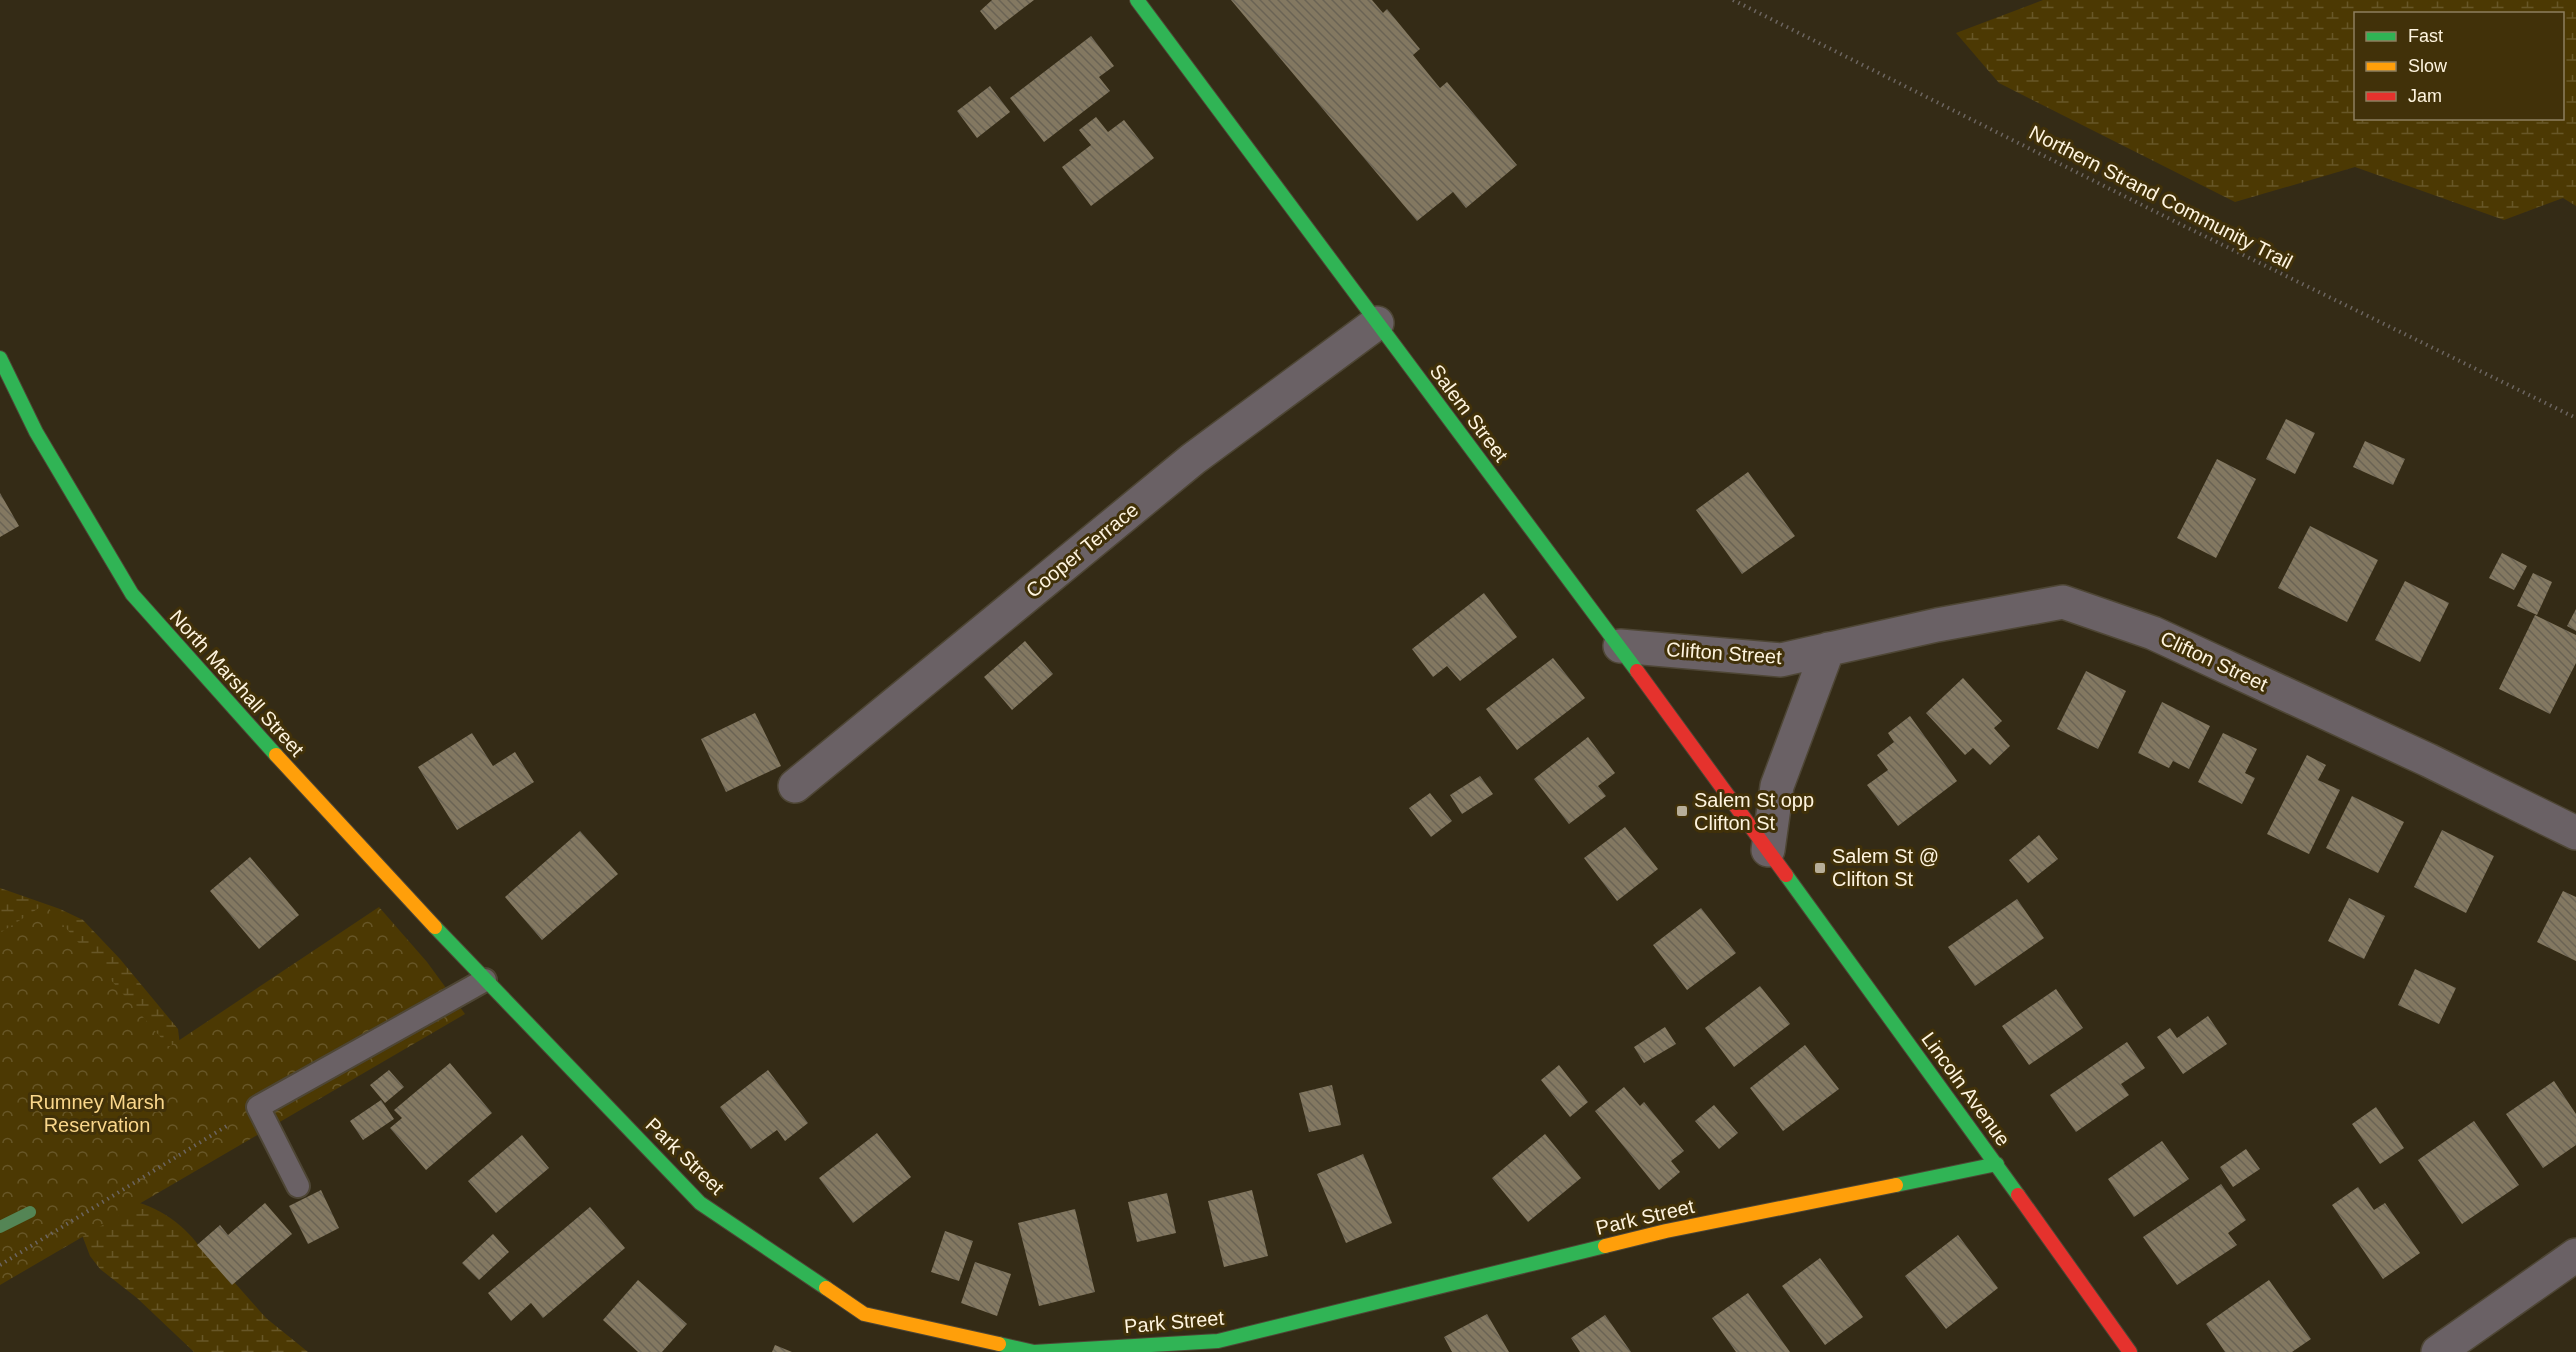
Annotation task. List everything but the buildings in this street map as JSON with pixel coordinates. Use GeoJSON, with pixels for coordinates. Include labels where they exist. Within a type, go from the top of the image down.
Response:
{"type":"FeatureCollection","features":[{"type":"Feature","properties":{"kind":"street","name":"Salem Street"},"geometry":{"type":"LineString","coordinates":[[1137,0],[1620,646],[1768,850]]}},
{"type":"Feature","properties":{"kind":"street","name":"Cooper Terrace"},"geometry":{"type":"LineString","coordinates":[[795,786],[1194,459],[1377,323]]}},
{"type":"Feature","properties":{"kind":"street","name":"North Marshall Street"},"geometry":{"type":"LineString","coordinates":[[0,358],[36,432],[132,594],[324,808],[493,987]]}},
{"type":"Feature","properties":{"kind":"street","name":"Clifton Street"},"geometry":{"type":"LineString","coordinates":[[1620,646],[1781,660],[1937,625],[2063,602],[2153,633],[2428,760],[2576,833]]}},
{"type":"Feature","properties":{"kind":"street"},"geometry":{"type":"LineString","coordinates":[[1768,850],[1778,786],[1828,649]]}},
{"type":"Feature","properties":{"kind":"street","name":"Lincoln Avenue"},"geometry":{"type":"LineString","coordinates":[[1768,850],[1997,1164],[2130,1352]]}},
{"type":"Feature","properties":{"kind":"street","name":"Park Street"},"geometry":{"type":"LineString","coordinates":[[493,987],[700,1203],[864,1314],[953,1343],[1034,1352],[1218,1341],[1666,1231],[1997,1164]]}},
{"type":"Feature","properties":{"kind":"street"},"geometry":{"type":"LineString","coordinates":[[2438,1352],[2576,1255]]}},
{"type":"Feature","properties":{"kind":"lane"},"geometry":{"type":"LineString","coordinates":[[298,1186],[258,1107],[493,987]]}},
{"type":"Feature","properties":{"kind":"path","name":"Northern Strand Community Trail"},"geometry":{"type":"LineString","coordinates":[[1733,0],[2180,224],[2576,418]]}},
{"type":"Feature","properties":{"kind":"path"},"geometry":{"type":"LineString","coordinates":[[0,1265],[258,1107]]}},
{"type":"Feature","properties":{"kind":"green space"},"geometry":{"type":"Polygon","coordinates":[[[2043,0],[2576,0],[2576,206],[2563,198],[2504,220],[2355,167],[2235,202],[1999,83],[1956,33],[2043,0]]]}},
{"type":"Feature","properties":{"kind":"green space"},"geometry":{"type":"Polygon","coordinates":[[[0,888],[60,909],[83,920],[120,959],[178,1029],[181,1054],[132,1201],[155,1209],[184,1229],[207,1257],[211,1256],[266,1318],[308,1352],[194,1352],[137,1298],[100,1269],[90,1256],[82,1235],[0,1242],[0,888]]]}},
{"type":"Feature","properties":{"kind":"green space","name":"Rumney Marsh Reservation"},"geometry":{"type":"Polygon","coordinates":[[[45,904],[169,1047],[379,907],[427,962],[465,1014],[0,1285],[0,933],[45,904]]]}},
{"type":"Feature","properties":{"kind":"waterway"},"geometry":{"type":"LineString","coordinates":[[0,1227],[30,1212]]}},
{"type":"Feature","properties":{"kind":"traffic: fast"},"geometry":{"type":"LineString","coordinates":[[1137,0],[1637,671]]}},
{"type":"Feature","properties":{"kind":"traffic: fast"},"geometry":{"type":"LineString","coordinates":[[0,358],[36,432],[132,594],[276,755]]}},
{"type":"Feature","properties":{"kind":"traffic: fast"},"geometry":{"type":"LineString","coordinates":[[1786,875],[2018,1195]]}},
{"type":"Feature","properties":{"kind":"traffic: fast"},"geometry":{"type":"LineString","coordinates":[[435,927],[700,1203],[826,1288]]}},
{"type":"Feature","properties":{"kind":"traffic: fast"},"geometry":{"type":"LineString","coordinates":[[1896,1185],[1997,1164]]}},
{"type":"Feature","properties":{"kind":"traffic: fast"},"geometry":{"type":"LineString","coordinates":[[999,1344],[1034,1352],[1218,1341],[1605,1246]]}},
{"type":"Feature","properties":{"kind":"traffic: slow"},"geometry":{"type":"LineString","coordinates":[[276,755],[435,927]]}},
{"type":"Feature","properties":{"kind":"traffic: slow"},"geometry":{"type":"LineString","coordinates":[[1605,1246],[1666,1231],[1896,1185]]}},
{"type":"Feature","properties":{"kind":"traffic: slow"},"geometry":{"type":"LineString","coordinates":[[826,1288],[864,1314],[999,1344]]}},
{"type":"Feature","properties":{"kind":"traffic: jam"},"geometry":{"type":"LineString","coordinates":[[1637,671],[1786,875]]}},
{"type":"Feature","properties":{"kind":"traffic: jam"},"geometry":{"type":"LineString","coordinates":[[2018,1195],[2130,1352]]}},
{"type":"Feature","properties":{"kind":"place","name":"Salem St opp Clifton St"},"geometry":{"type":"Point","coordinates":[1682,811]}},
{"type":"Feature","properties":{"kind":"place","name":"Salem St @ Clifton St"},"geometry":{"type":"Point","coordinates":[1820,868]}}]}
